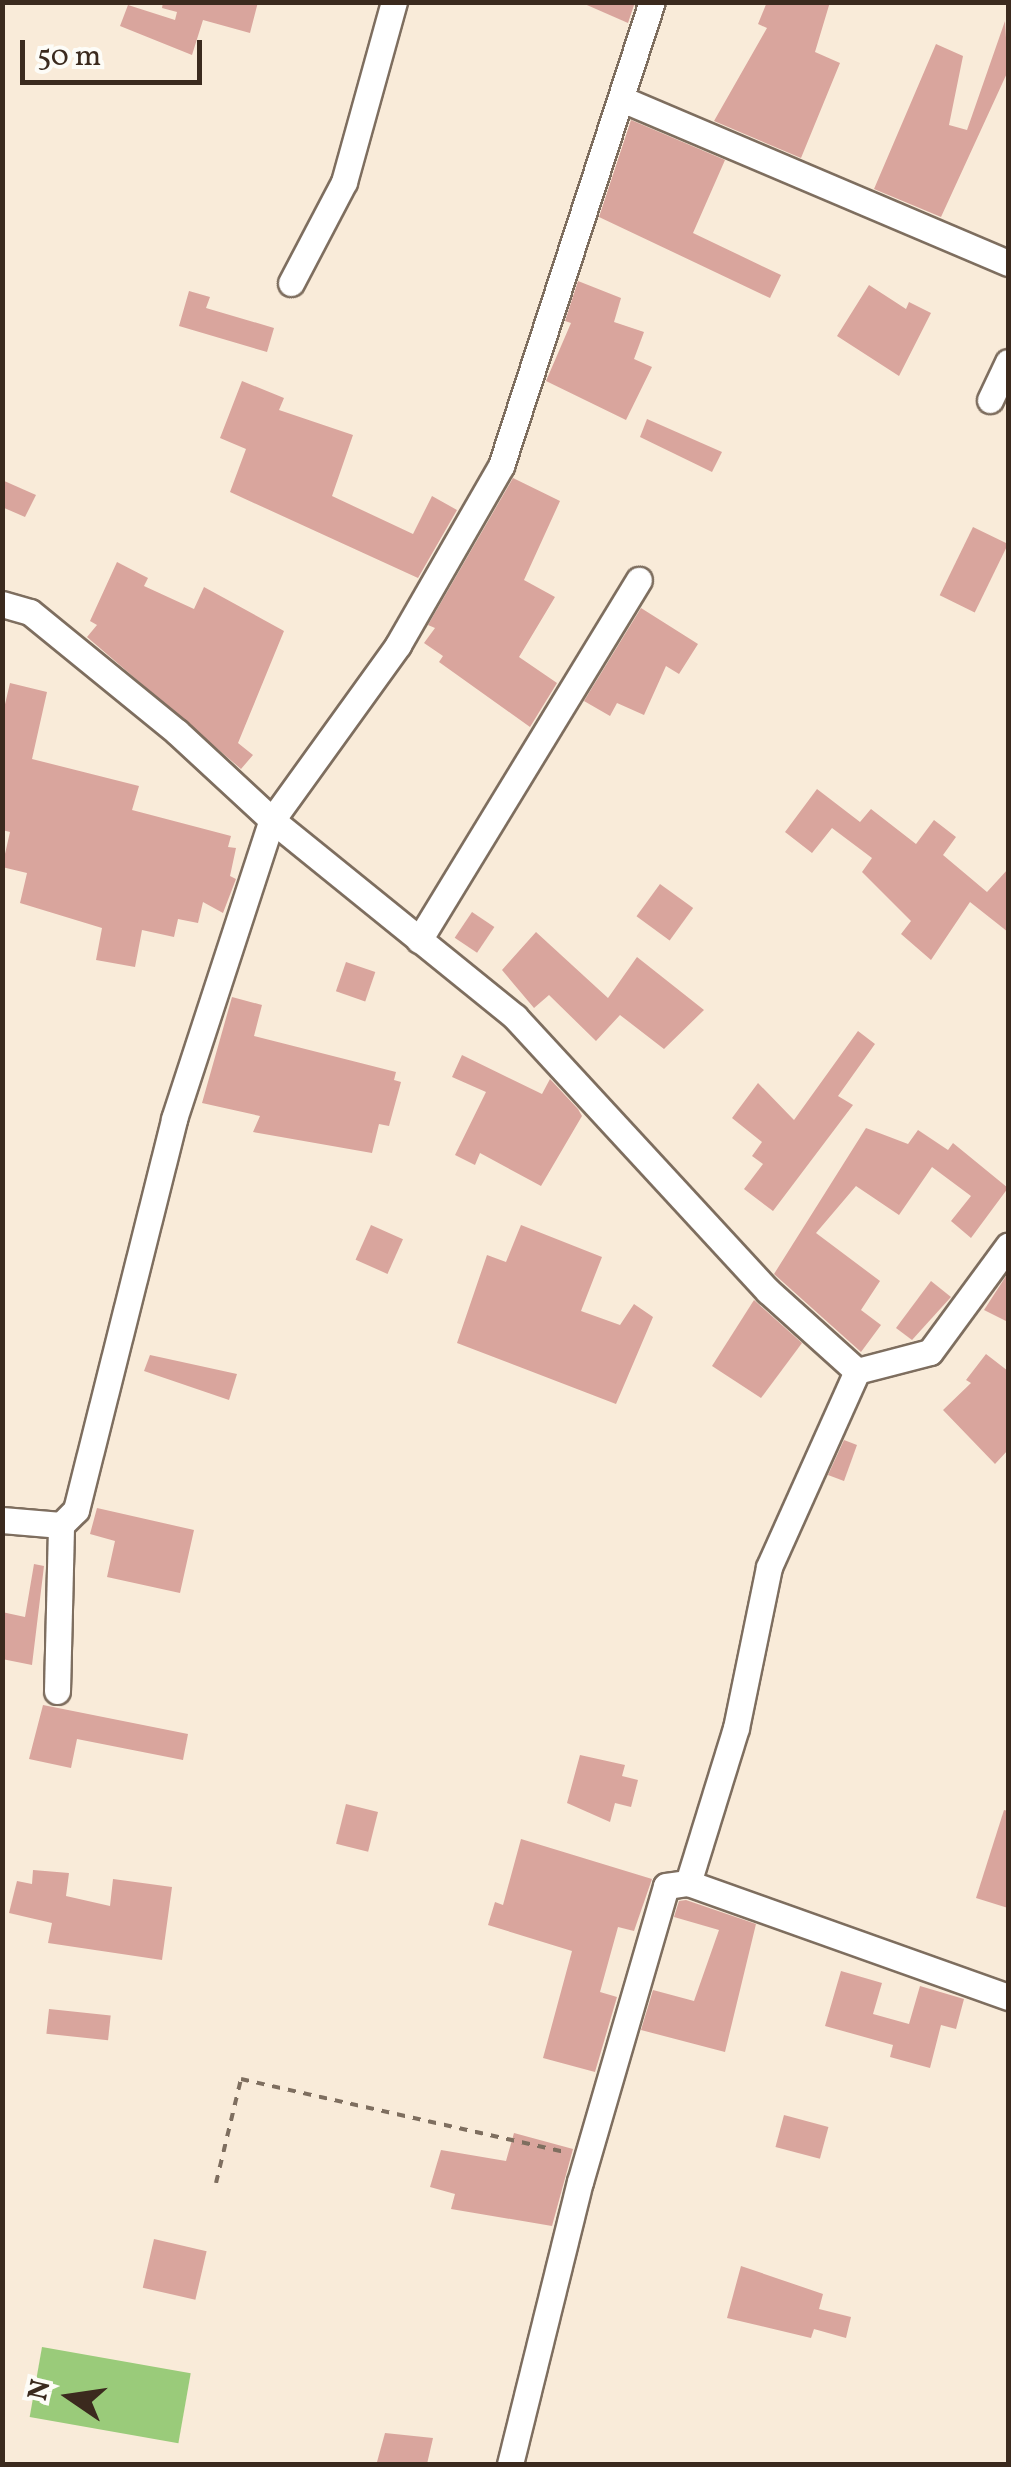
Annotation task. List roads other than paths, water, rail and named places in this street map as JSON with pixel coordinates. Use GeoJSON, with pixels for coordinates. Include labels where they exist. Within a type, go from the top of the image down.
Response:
{"type":"FeatureCollection","features":[{"type":"Feature","properties":{"kind":"street"},"geometry":{"type":"LineString","coordinates":[[291,283],[344,182],[394,2]]}},
{"type":"Feature","properties":{"kind":"street"},"geometry":{"type":"LineString","coordinates":[[58,1691],[61,1525],[76,1510],[174,1119],[272,820],[398,645],[501,466],[582,206],[624,100],[652,2]]}},
{"type":"Feature","properties":{"kind":"street"},"geometry":{"type":"LineString","coordinates":[[624,100],[1008,263]]}},
{"type":"Feature","properties":{"kind":"street"},"geometry":{"type":"LineString","coordinates":[[990,400],[1008,362]]}},
{"type":"Feature","properties":{"kind":"street"},"geometry":{"type":"LineString","coordinates":[[420,940],[638,580]]}},
{"type":"Feature","properties":{"kind":"street"},"geometry":{"type":"LineString","coordinates":[[2,604],[30,612],[177,732],[272,820],[515,1017],[768,1291],[856,1371]]}},
{"type":"Feature","properties":{"kind":"street"},"geometry":{"type":"LineString","coordinates":[[856,1371],[930,1352],[1008,1246]]}},
{"type":"Feature","properties":{"kind":"street"},"geometry":{"type":"LineString","coordinates":[[688,1884],[736,1728],[768,1567],[856,1371]]}},
{"type":"Feature","properties":{"kind":"street"},"geometry":{"type":"LineString","coordinates":[[2,1520],[61,1525]]}},
{"type":"Feature","properties":{"kind":"street"},"geometry":{"type":"LineString","coordinates":[[510,2464],[587,2157],[666,1886],[688,1884],[1008,1997]]}}]}
